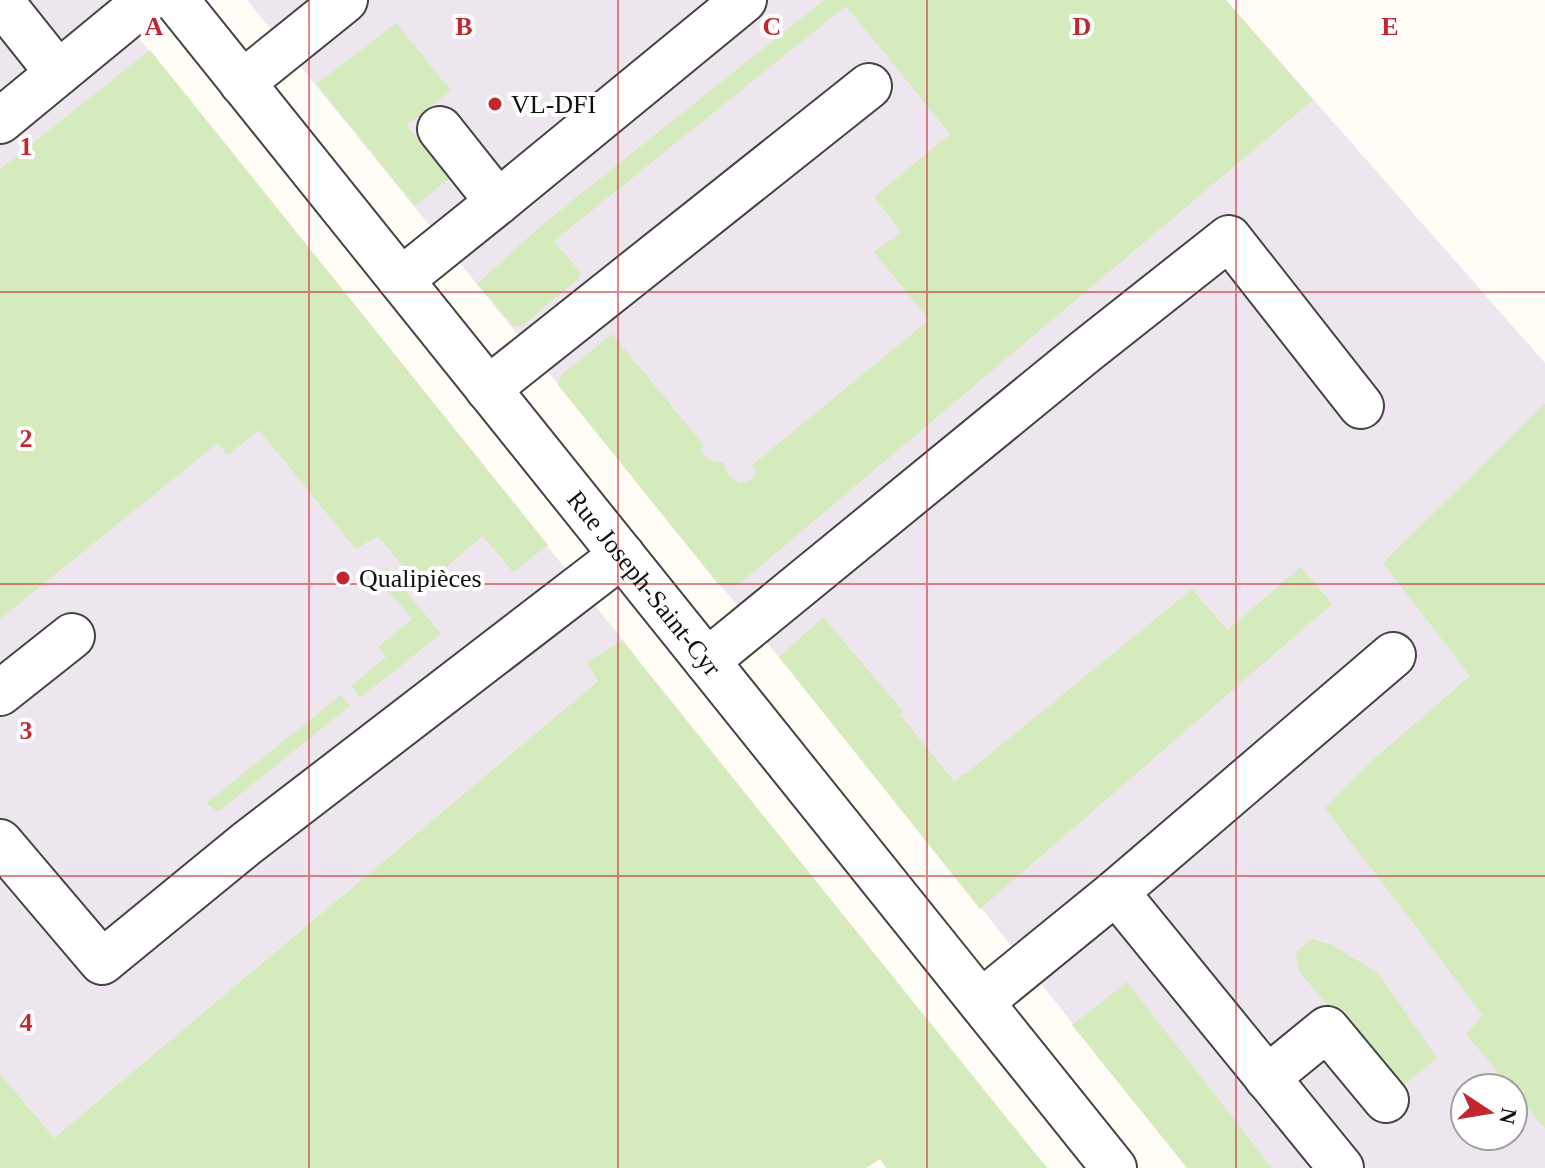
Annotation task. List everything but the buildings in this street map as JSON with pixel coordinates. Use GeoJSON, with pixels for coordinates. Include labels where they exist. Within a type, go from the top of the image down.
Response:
{"type":"FeatureCollection","features":[{"type":"Feature","properties":{"kind":"street"},"geometry":{"type":"LineString","coordinates":[[0,121],[147,0]]}},
{"type":"Feature","properties":{"kind":"street","name":"Rue Joseph-Saint-Cyr"},"geometry":{"type":"LineString","coordinates":[[176,0],[1114,1168]]}},
{"type":"Feature","properties":{"kind":"street"},"geometry":{"type":"LineString","coordinates":[[242,83],[345,0]]}},
{"type":"Feature","properties":{"kind":"street"},"geometry":{"type":"LineString","coordinates":[[401,280],[744,0]]}},
{"type":"Feature","properties":{"kind":"street"},"geometry":{"type":"LineString","coordinates":[[7,9],[58,73]]}},
{"type":"Feature","properties":{"kind":"street"},"geometry":{"type":"LineString","coordinates":[[488,389],[869,86]]}},
{"type":"Feature","properties":{"kind":"street"},"geometry":{"type":"LineString","coordinates":[[440,129],[498,202]]}},
{"type":"Feature","properties":{"kind":"street"},"geometry":{"type":"LineString","coordinates":[[707,661],[1074,360],[1229,238],[1361,406]]}},
{"type":"Feature","properties":{"kind":"street"},"geometry":{"type":"LineString","coordinates":[[0,842],[102,962],[246,844],[622,555]]}},
{"type":"Feature","properties":{"kind":"street"},"geometry":{"type":"LineString","coordinates":[[0,693],[72,636]]}},
{"type":"Feature","properties":{"kind":"street"},"geometry":{"type":"LineString","coordinates":[[981,1002],[1116,892],[1393,655]]}},
{"type":"Feature","properties":{"kind":"street"},"geometry":{"type":"LineString","coordinates":[[1116,892],[1341,1168]]}},
{"type":"Feature","properties":{"kind":"street"},"geometry":{"type":"LineString","coordinates":[[1267,1078],[1327,1029],[1386,1100]]}},
{"type":"Feature","properties":{"kind":"shaded area"},"geometry":{"type":"Polygon","coordinates":[[[0,0],[108,0],[635,655],[598,681],[53,1139],[0,1168],[0,0]]]}},
{"type":"Feature","properties":{"kind":"shaded area"},"geometry":{"type":"Polygon","coordinates":[[[247,0],[1226,0],[1545,363],[1545,1168],[1187,1168],[951,870],[247,0]]]}},
{"type":"Feature","properties":{"kind":"green space"},"geometry":{"type":"Polygon","coordinates":[[[824,0],[1226,0],[1313,100],[738,585],[719,585],[558,385],[561,375],[612,334],[703,444],[701,452],[709,460],[724,463],[727,474],[740,483],[749,481],[756,473],[752,465],[929,320],[874,252],[901,232],[874,197],[950,134],[846,6],[554,241],[581,273],[578,279],[522,326],[513,326],[477,284],[543,224],[824,0]]]}},
{"type":"Feature","properties":{"kind":"green space"},"geometry":{"type":"Polygon","coordinates":[[[396,23],[451,91],[407,125],[450,178],[415,206],[316,84],[396,23]]]}},
{"type":"Feature","properties":{"kind":"green space"},"geometry":{"type":"Polygon","coordinates":[[[150,50],[548,545],[513,572],[483,536],[421,588],[378,536],[356,549],[259,430],[228,455],[218,443],[0,619],[0,169],[150,50]]]}},
{"type":"Feature","properties":{"kind":"green space"},"geometry":{"type":"Polygon","coordinates":[[[1545,403],[1545,1129],[1529,1110],[1529,1072],[1498,1072],[1466,1034],[1483,1015],[1325,808],[1376,757],[1470,676],[1383,563],[1545,403]]]}},
{"type":"Feature","properties":{"kind":"green space"},"geometry":{"type":"Polygon","coordinates":[[[1301,567],[1332,604],[980,909],[779,657],[823,617],[903,711],[900,715],[954,781],[1192,589],[1227,630],[1301,567]]]}},
{"type":"Feature","properties":{"kind":"green space"},"geometry":{"type":"Polygon","coordinates":[[[387,568],[441,634],[360,698],[351,686],[386,657],[378,647],[412,619],[376,576],[387,568]]]}},
{"type":"Feature","properties":{"kind":"green space"},"geometry":{"type":"Polygon","coordinates":[[[622,640],[1047,1168],[886,1168],[880,1159],[866,1168],[0,1168],[0,1074],[54,1138],[598,681],[587,663],[622,640]]]}},
{"type":"Feature","properties":{"kind":"green space"},"geometry":{"type":"Polygon","coordinates":[[[341,695],[350,706],[218,812],[206,803],[341,695]]]}},
{"type":"Feature","properties":{"kind":"green space"},"geometry":{"type":"Polygon","coordinates":[[[1312,939],[1332,945],[1378,973],[1437,1058],[1398,1090],[1299,971],[1296,952],[1312,939]]]}},
{"type":"Feature","properties":{"kind":"green space"},"geometry":{"type":"Polygon","coordinates":[[[1127,982],[1272,1168],[1187,1168],[1072,1025],[1127,982]]]}},
{"type":"Feature","properties":{"kind":"place","name":"VL-DFI"},"geometry":{"type":"Point","coordinates":[495,104]}},
{"type":"Feature","properties":{"kind":"place","name":"Qualipièces"},"geometry":{"type":"Point","coordinates":[343,578]}}]}
